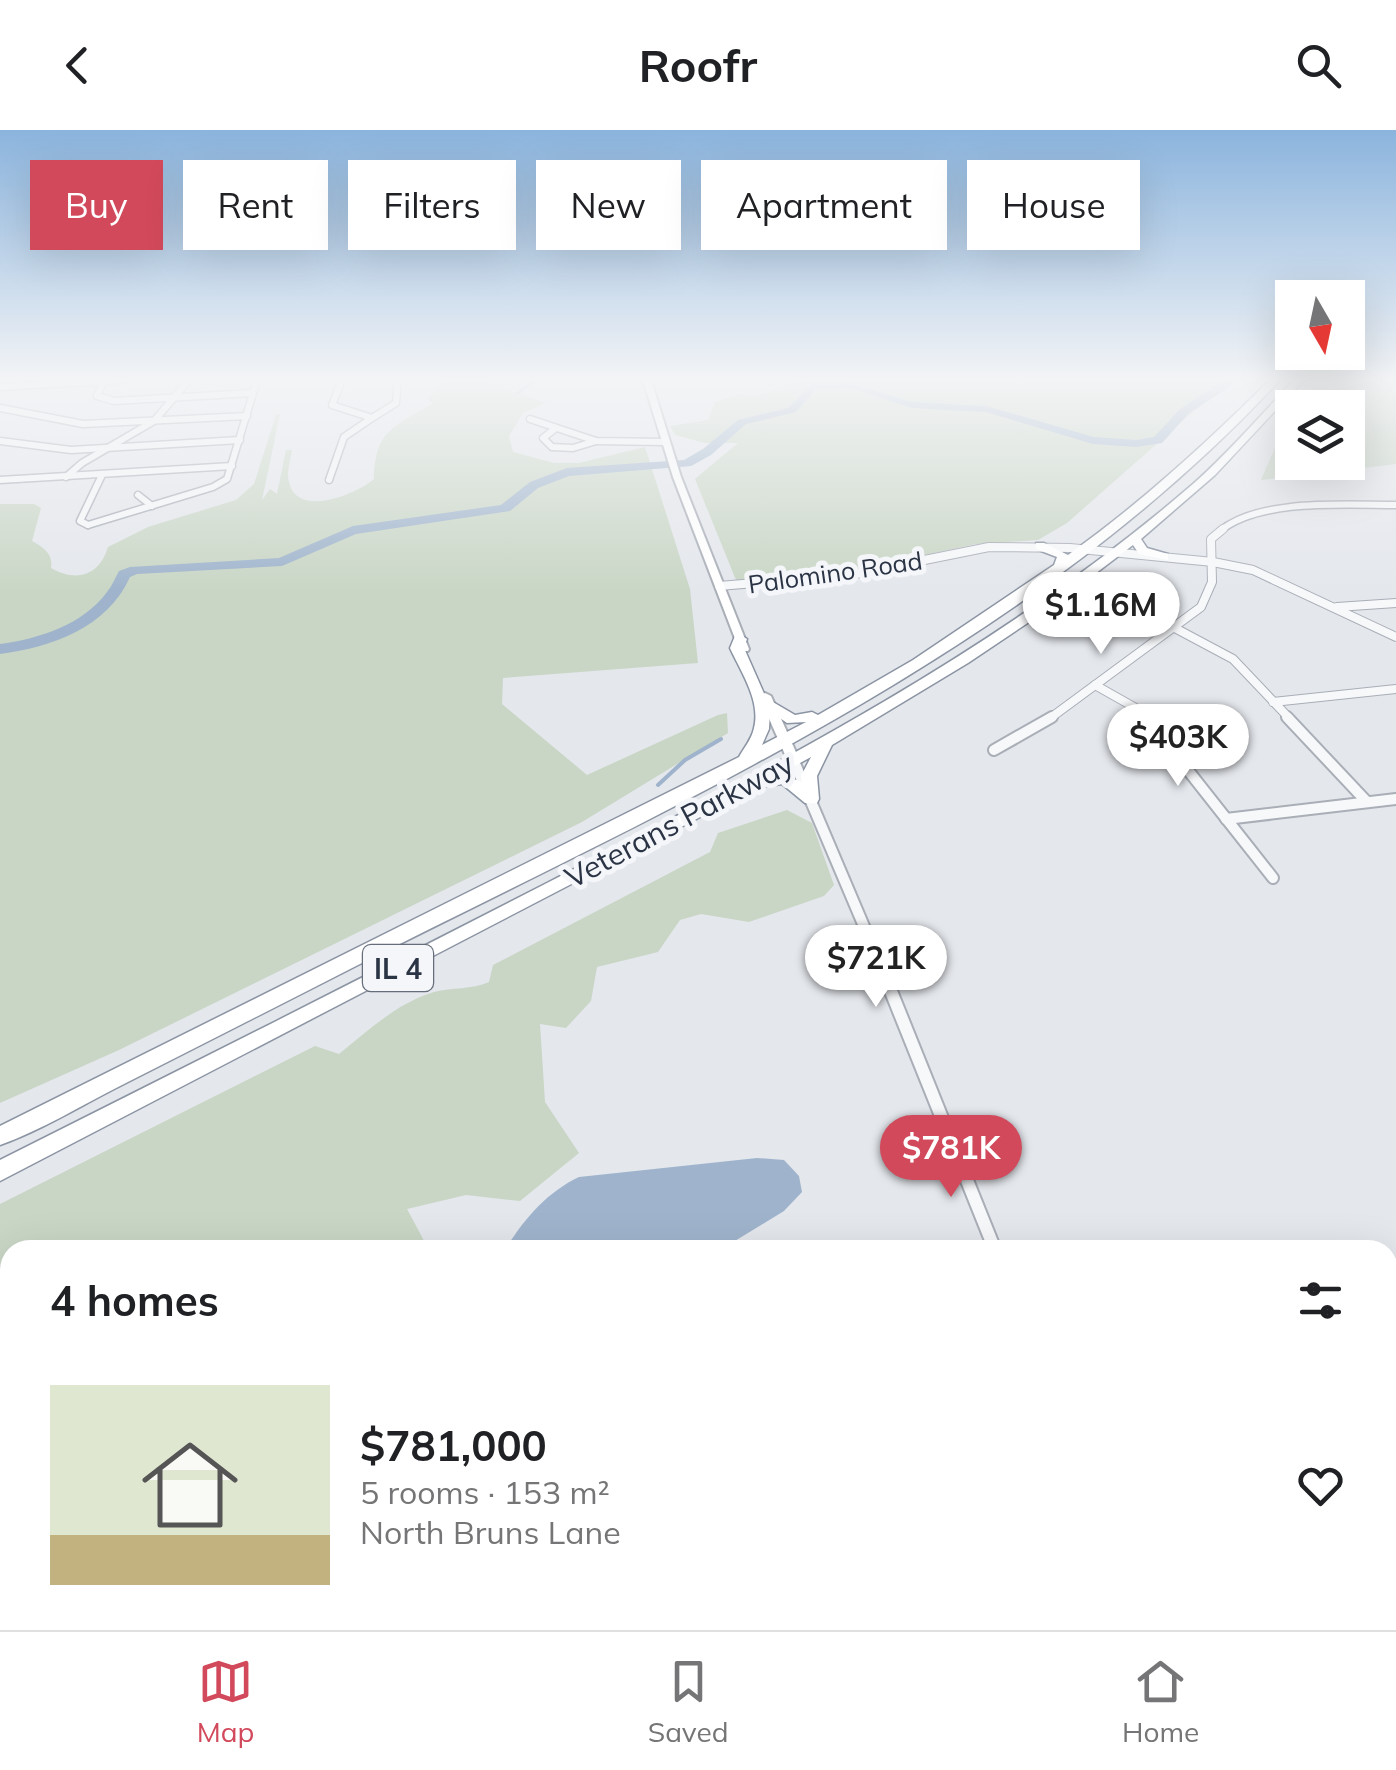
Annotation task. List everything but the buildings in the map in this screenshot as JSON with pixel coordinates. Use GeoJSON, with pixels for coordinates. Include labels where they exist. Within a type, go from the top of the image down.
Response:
{"type":"FeatureCollection","features":[{"type":"Feature","properties":{"kind":"highway","name":"Veterans Parkway"},"geometry":{"type":"LineString","coordinates":[[0,1136],[784,739],[929,654],[1057,570],[1175,480],[1205,450]]}},
{"type":"Feature","properties":{"kind":"highway","name":"Veterans Parkway"},"geometry":{"type":"LineString","coordinates":[[0,1171],[577,875],[830,739],[987,642],[1114,553],[1233,450]]}},
{"type":"Feature","properties":{"kind":"highway"},"geometry":{"type":"LineString","coordinates":[[1114,553],[1110,549],[1114,542],[1175,480]]}},
{"type":"Feature","properties":{"kind":"highway"},"geometry":{"type":"LineString","coordinates":[[1134,538],[1143,551],[1164,557]]}},
{"type":"Feature","properties":{"kind":"highway"},"geometry":{"type":"LineString","coordinates":[[1040,546],[1062,555],[1064,562],[1057,570]]}},
{"type":"Feature","properties":{"kind":"highway"},"geometry":{"type":"LineString","coordinates":[[987,642],[1084,561],[1086,550]]}},
{"type":"Feature","properties":{"kind":"highway"},"geometry":{"type":"LineString","coordinates":[[738,763],[760,739],[766,723],[737,648],[740,639]]}},
{"type":"Feature","properties":{"kind":"highway"},"geometry":{"type":"LineString","coordinates":[[793,759],[796,748],[929,654]]}},
{"type":"Feature","properties":{"kind":"highway"},"geometry":{"type":"LineString","coordinates":[[767,702],[786,718],[802,720],[914,663]]}},
{"type":"Feature","properties":{"kind":"highway"},"geometry":{"type":"LineString","coordinates":[[577,875],[772,757],[784,739]]}},
{"type":"Feature","properties":{"kind":"highway"},"geometry":{"type":"LineString","coordinates":[[810,800],[809,776],[830,739]]}},
{"type":"Feature","properties":{"kind":"highway"},"geometry":{"type":"LineString","coordinates":[[644,840],[676,831],[770,779],[789,780],[810,800]]}},
{"type":"Feature","properties":{"kind":"main road"},"geometry":{"type":"LineString","coordinates":[[667,450],[740,639],[793,759]]}},
{"type":"Feature","properties":{"kind":"street"},"geometry":{"type":"LineString","coordinates":[[66,477],[105,450]]}},
{"type":"Feature","properties":{"kind":"street"},"geometry":{"type":"LineString","coordinates":[[102,475],[80,521],[86,527],[221,484],[237,450]]}},
{"type":"Feature","properties":{"kind":"street"},"geometry":{"type":"LineString","coordinates":[[329,480],[339,450]]}},
{"type":"Feature","properties":{"kind":"street"},"geometry":{"type":"LineString","coordinates":[[0,480],[232,466]]}},
{"type":"Feature","properties":{"kind":"street"},"geometry":{"type":"LineString","coordinates":[[138,495],[152,506]]}},
{"type":"Feature","properties":{"kind":"street"},"geometry":{"type":"LineString","coordinates":[[994,750],[1022,738],[1208,599],[1213,562],[1210,545],[1215,534],[1260,515],[1290,508],[1396,505]]}},
{"type":"Feature","properties":{"kind":"street","name":"Palomino Road"},"geometry":{"type":"LineString","coordinates":[[719,586],[850,575],[972,550],[1040,546],[1213,562],[1266,574],[1396,637]]}},
{"type":"Feature","properties":{"kind":"street"},"geometry":{"type":"LineString","coordinates":[[1333,607],[1396,603]]}},
{"type":"Feature","properties":{"kind":"street"},"geometry":{"type":"LineString","coordinates":[[1174,627],[1220,649],[1367,802]]}},
{"type":"Feature","properties":{"kind":"street"},"geometry":{"type":"LineString","coordinates":[[1094,685],[1141,711],[1273,878]]}},
{"type":"Feature","properties":{"kind":"street"},"geometry":{"type":"LineString","coordinates":[[1273,702],[1396,689]]}},
{"type":"Feature","properties":{"kind":"street"},"geometry":{"type":"LineString","coordinates":[[793,759],[990,1240]]}},
{"type":"Feature","properties":{"kind":"street"},"geometry":{"type":"LineString","coordinates":[[1226,819],[1396,799]]}},
{"type":"Feature","properties":{"kind":"green space"},"geometry":{"type":"Polygon","coordinates":[[[265,450],[272,450],[262,500],[270,489],[277,494],[286,450],[292,450],[288,470],[294,493],[315,501],[342,496],[374,479],[378,450],[512,450],[554,463],[579,463],[646,450],[690,589],[698,663],[503,678],[502,704],[587,775],[718,715],[727,713],[728,733],[582,822],[119,1050],[0,1103],[0,504],[34,504],[41,508],[32,541],[49,555],[51,568],[77,575],[99,565],[108,547],[148,527],[236,500],[254,484],[265,450]]]}},
{"type":"Feature","properties":{"kind":"green space"},"geometry":{"type":"Polygon","coordinates":[[[730,450],[1150,450],[1067,523],[1038,540],[976,544],[855,570],[736,580],[695,479],[730,450]]]}},
{"type":"Feature","properties":{"kind":"green space"},"geometry":{"type":"Polygon","coordinates":[[[1274,450],[1275,478],[1261,480],[1274,450]]]}},
{"type":"Feature","properties":{"kind":"green space"},"geometry":{"type":"Polygon","coordinates":[[[1365,450],[1396,450],[1396,464],[1365,468],[1365,450]]]}},
{"type":"Feature","properties":{"kind":"green space"},"geometry":{"type":"Polygon","coordinates":[[[787,810],[812,823],[834,885],[824,896],[749,922],[701,914],[680,920],[658,952],[597,967],[591,1001],[566,1028],[540,1024],[545,1102],[579,1153],[520,1201],[466,1195],[407,1209],[424,1240],[0,1240],[0,1204],[315,1046],[339,1054],[384,1018],[421,997],[489,982],[493,965],[710,852],[718,833],[787,810]]]}},
{"type":"Feature","properties":{"kind":"water"},"geometry":{"type":"Polygon","coordinates":[[[757,1158],[784,1160],[799,1176],[802,1192],[784,1211],[736,1240],[512,1240],[537,1208],[579,1177],[757,1158]]]}},
{"type":"Feature","properties":{"kind":"waterway"},"geometry":{"type":"LineString","coordinates":[[0,649],[31,644],[77,626],[115,593],[124,574],[135,570],[282,562],[353,530],[505,508],[534,485],[567,472],[687,463],[709,450]]}},
{"type":"Feature","properties":{"kind":"waterway"},"geometry":{"type":"LineString","coordinates":[[658,785],[685,760],[721,739]]}}]}
